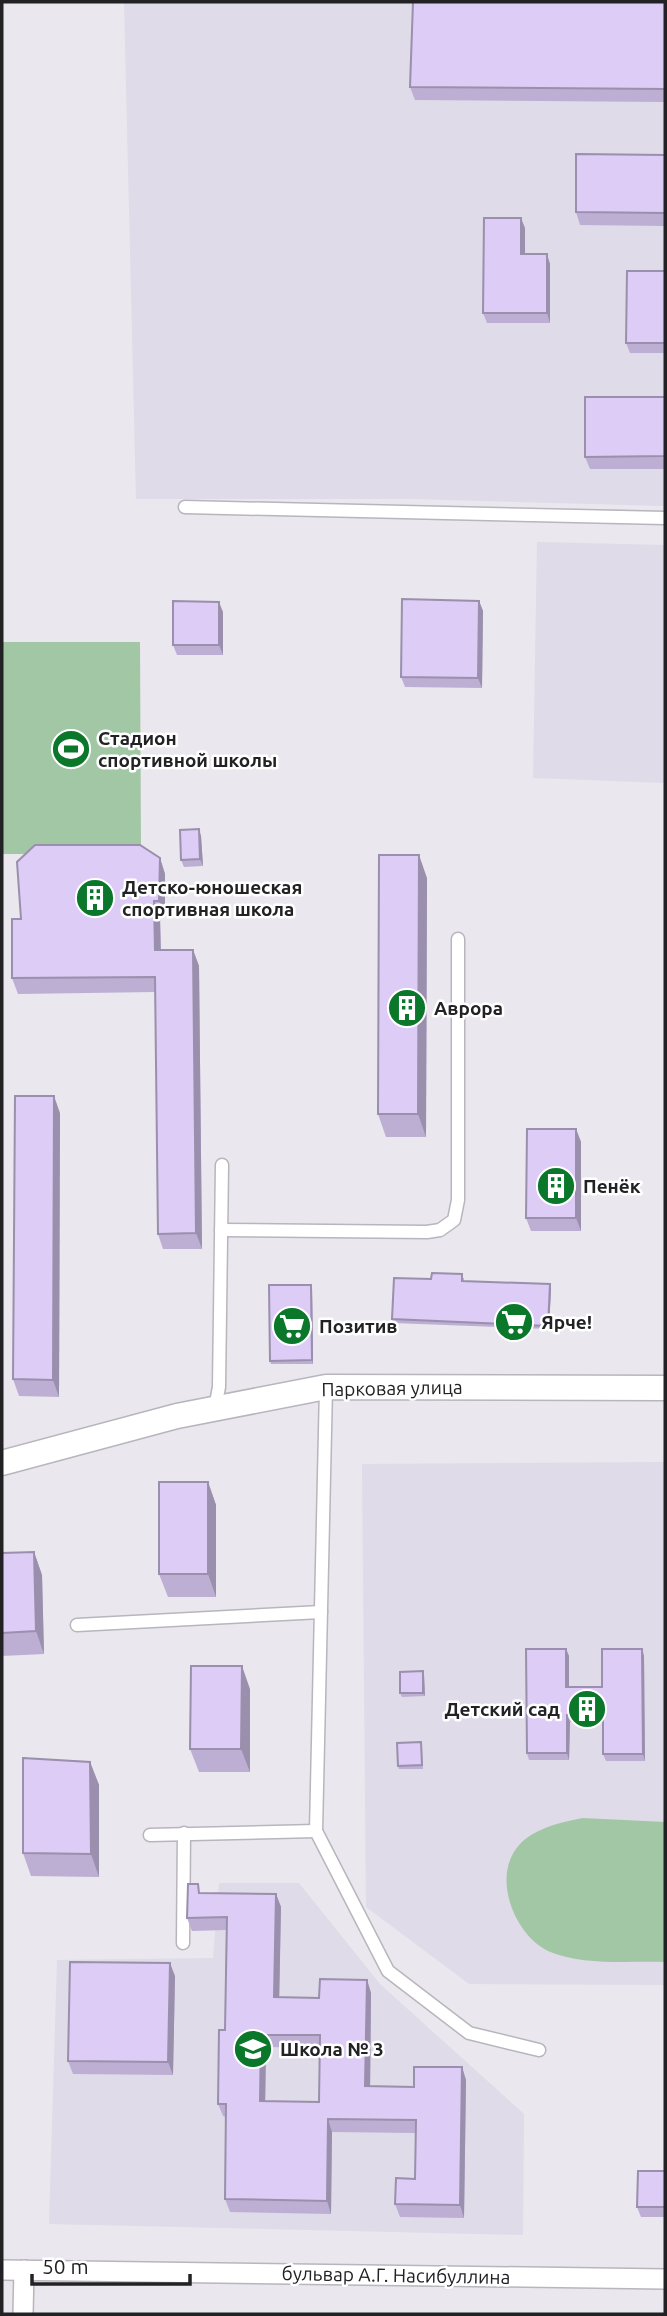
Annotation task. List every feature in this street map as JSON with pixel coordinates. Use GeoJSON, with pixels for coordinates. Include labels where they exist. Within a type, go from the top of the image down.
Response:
{"type":"FeatureCollection","features":[{"type":"Feature","properties":{"kind":"street","name":"Парковая улица"},"geometry":{"type":"LineString","coordinates":[[2,1463],[215,1408],[326,1387],[665,1388]]}},
{"type":"Feature","properties":{"kind":"street","name":"бульвар А.Г. Насибуллина"},"geometry":{"type":"LineString","coordinates":[[2,2270],[665,2279]]}},
{"type":"Feature","properties":{"kind":"street"},"geometry":{"type":"LineString","coordinates":[[23,2314],[24,2270]]}},
{"type":"Feature","properties":{"kind":"lane"},"geometry":{"type":"LineString","coordinates":[[185,507],[665,518]]}},
{"type":"Feature","properties":{"kind":"lane"},"geometry":{"type":"LineString","coordinates":[[221,1230],[427,1231],[440,1230],[454,1220],[458,1200],[458,939]]}},
{"type":"Feature","properties":{"kind":"lane"},"geometry":{"type":"LineString","coordinates":[[215,1408],[219,1387],[222,1165]]}},
{"type":"Feature","properties":{"kind":"lane"},"geometry":{"type":"LineString","coordinates":[[326,1387],[316,1831],[388,1971],[469,2033],[539,2050]]}},
{"type":"Feature","properties":{"kind":"lane"},"geometry":{"type":"LineString","coordinates":[[77,1625],[321,1612]]}},
{"type":"Feature","properties":{"kind":"lane"},"geometry":{"type":"LineString","coordinates":[[150,1835],[316,1831]]}},
{"type":"Feature","properties":{"kind":"lane"},"geometry":{"type":"LineString","coordinates":[[183,1943],[184,1833]]}},
{"type":"Feature","properties":{"kind":"shaded area"},"geometry":{"type":"Polygon","coordinates":[[[124,2],[665,2],[665,506],[413,499],[136,499],[124,2]]]}},
{"type":"Feature","properties":{"kind":"shaded area"},"geometry":{"type":"Polygon","coordinates":[[[537,542],[665,545],[665,783],[533,778],[537,542]]]}},
{"type":"Feature","properties":{"kind":"shaded area"},"geometry":{"type":"Polygon","coordinates":[[[665,1462],[665,1985],[469,1984],[366,1907],[362,1464],[665,1462]]]}},
{"type":"Feature","properties":{"kind":"shaded area","name":"Школа № 3"},"geometry":{"type":"Polygon","coordinates":[[[219,1883],[299,1883],[380,1984],[524,2114],[523,2235],[49,2224],[57,1960],[213,1958],[219,1883]]]}},
{"type":"Feature","properties":{"kind":"green space","name":"Стадион спортивной школы"},"geometry":{"type":"Polygon","coordinates":[[[2,642],[140,642],[141,854],[2,854],[2,642]]]}},
{"type":"Feature","properties":{"kind":"green space"},"geometry":{"type":"Polygon","coordinates":[[[583,1818],[665,1822],[665,1962],[605,1962],[561,1956],[536,1943],[517,1920],[507,1891],[509,1862],[516,1849],[538,1831],[583,1818]]]}},
{"type":"Feature","properties":{"kind":"building"},"geometry":{"type":"Polygon","coordinates":[[[413,2],[665,2],[665,89],[410,87],[413,2]]]}},
{"type":"Feature","properties":{"kind":"building"},"geometry":{"type":"Polygon","coordinates":[[[576,154],[665,155],[665,213],[576,212],[576,154]]]}},
{"type":"Feature","properties":{"kind":"building"},"geometry":{"type":"Polygon","coordinates":[[[484,218],[521,218],[521,254],[547,254],[547,313],[483,313],[484,218]]]}},
{"type":"Feature","properties":{"kind":"building"},"geometry":{"type":"Polygon","coordinates":[[[627,271],[665,271],[665,343],[626,343],[627,271]]]}},
{"type":"Feature","properties":{"kind":"building"},"geometry":{"type":"Polygon","coordinates":[[[585,397],[665,397],[665,456],[585,457],[585,397]]]}},
{"type":"Feature","properties":{"kind":"building"},"geometry":{"type":"Polygon","coordinates":[[[402,599],[479,601],[478,678],[401,677],[402,599]]]}},
{"type":"Feature","properties":{"kind":"building"},"geometry":{"type":"Polygon","coordinates":[[[173,601],[219,602],[219,645],[173,645],[173,601]]]}},
{"type":"Feature","properties":{"kind":"building"},"geometry":{"type":"Polygon","coordinates":[[[199,829],[200,859],[181,860],[180,830],[199,829]]]}},
{"type":"Feature","properties":{"kind":"building"},"geometry":{"type":"Polygon","coordinates":[[[35,845],[140,845],[160,858],[159,901],[154,901],[155,950],[193,950],[196,1233],[158,1234],[155,977],[12,978],[12,919],[21,919],[17,862],[35,845]]]}},
{"type":"Feature","properties":{"kind":"building","name":"Аврора"},"geometry":{"type":"Polygon","coordinates":[[[379,855],[419,855],[418,1114],[378,1114],[379,855]]]}},
{"type":"Feature","properties":{"kind":"building"},"geometry":{"type":"Polygon","coordinates":[[[15,1096],[54,1096],[53,1380],[13,1379],[15,1096]]]}},
{"type":"Feature","properties":{"kind":"building","name":"Пенёк"},"geometry":{"type":"Polygon","coordinates":[[[527,1129],[576,1129],[576,1218],[526,1218],[527,1129]]]}},
{"type":"Feature","properties":{"kind":"building"},"geometry":{"type":"Polygon","coordinates":[[[432,1273],[462,1274],[462,1281],[550,1284],[548,1326],[392,1319],[394,1278],[431,1279],[432,1273]]]}},
{"type":"Feature","properties":{"kind":"building","name":"Позитив"},"geometry":{"type":"Polygon","coordinates":[[[269,1285],[311,1285],[312,1360],[270,1361],[269,1285]]]}},
{"type":"Feature","properties":{"kind":"building"},"geometry":{"type":"Polygon","coordinates":[[[159,1482],[208,1482],[208,1574],[159,1574],[159,1482]]]}},
{"type":"Feature","properties":{"kind":"building"},"geometry":{"type":"Polygon","coordinates":[[[34,1552],[36,1631],[2,1633],[2,1553],[34,1552]]]}},
{"type":"Feature","properties":{"kind":"building","name":"Детский сад"},"geometry":{"type":"Polygon","coordinates":[[[526,1649],[566,1649],[566,1687],[602,1687],[602,1649],[642,1649],[643,1754],[603,1754],[603,1716],[567,1715],[567,1753],[527,1753],[526,1649]]]}},
{"type":"Feature","properties":{"kind":"building"},"geometry":{"type":"Polygon","coordinates":[[[191,1666],[242,1666],[241,1749],[190,1749],[191,1666]]]}},
{"type":"Feature","properties":{"kind":"building"},"geometry":{"type":"Polygon","coordinates":[[[423,1671],[423,1693],[400,1693],[400,1672],[423,1671]]]}},
{"type":"Feature","properties":{"kind":"building"},"geometry":{"type":"Polygon","coordinates":[[[421,1742],[422,1765],[398,1766],[397,1743],[421,1742]]]}},
{"type":"Feature","properties":{"kind":"building"},"geometry":{"type":"Polygon","coordinates":[[[23,1758],[90,1762],[91,1854],[23,1853],[23,1758]]]}},
{"type":"Feature","properties":{"kind":"building"},"geometry":{"type":"Polygon","coordinates":[[[188,1884],[198,1884],[199,1893],[276,1894],[274,1997],[319,1998],[320,1979],[367,1980],[365,2086],[414,2087],[414,2067],[462,2067],[460,2205],[395,2204],[396,2178],[415,2179],[416,2120],[328,2119],[327,2201],[225,2199],[226,2104],[218,2104],[219,2030],[225,2030],[227,1917],[187,1918],[188,1884]],[[261,2035],[260,2101],[319,2102],[320,2035],[261,2035]]]}},
{"type":"Feature","properties":{"kind":"building"},"geometry":{"type":"Polygon","coordinates":[[[70,1962],[170,1963],[168,2062],[68,2061],[70,1962]]]}},
{"type":"Feature","properties":{"kind":"building"},"geometry":{"type":"Polygon","coordinates":[[[638,2171],[665,2171],[665,2207],[637,2207],[638,2171]]]}},
{"type":"Feature","properties":{"kind":"place","name":"Стадион спортивной школы"},"geometry":{"type":"Point","coordinates":[71,749]}},
{"type":"Feature","properties":{"kind":"place","name":"Детско-юношеская спортивная школа"},"geometry":{"type":"Point","coordinates":[95,898]}},
{"type":"Feature","properties":{"kind":"place","name":"Аврора"},"geometry":{"type":"Point","coordinates":[407,1008]}},
{"type":"Feature","properties":{"kind":"place","name":"Пенёк"},"geometry":{"type":"Point","coordinates":[556,1186]}},
{"type":"Feature","properties":{"kind":"place","name":"Ярче!"},"geometry":{"type":"Point","coordinates":[514,1322]}},
{"type":"Feature","properties":{"kind":"place","name":"Позитив"},"geometry":{"type":"Point","coordinates":[292,1326]}},
{"type":"Feature","properties":{"kind":"place","name":"Детский сад"},"geometry":{"type":"Point","coordinates":[587,1709]}},
{"type":"Feature","properties":{"kind":"place","name":"Школа № 3"},"geometry":{"type":"Point","coordinates":[253,2049]}}]}
